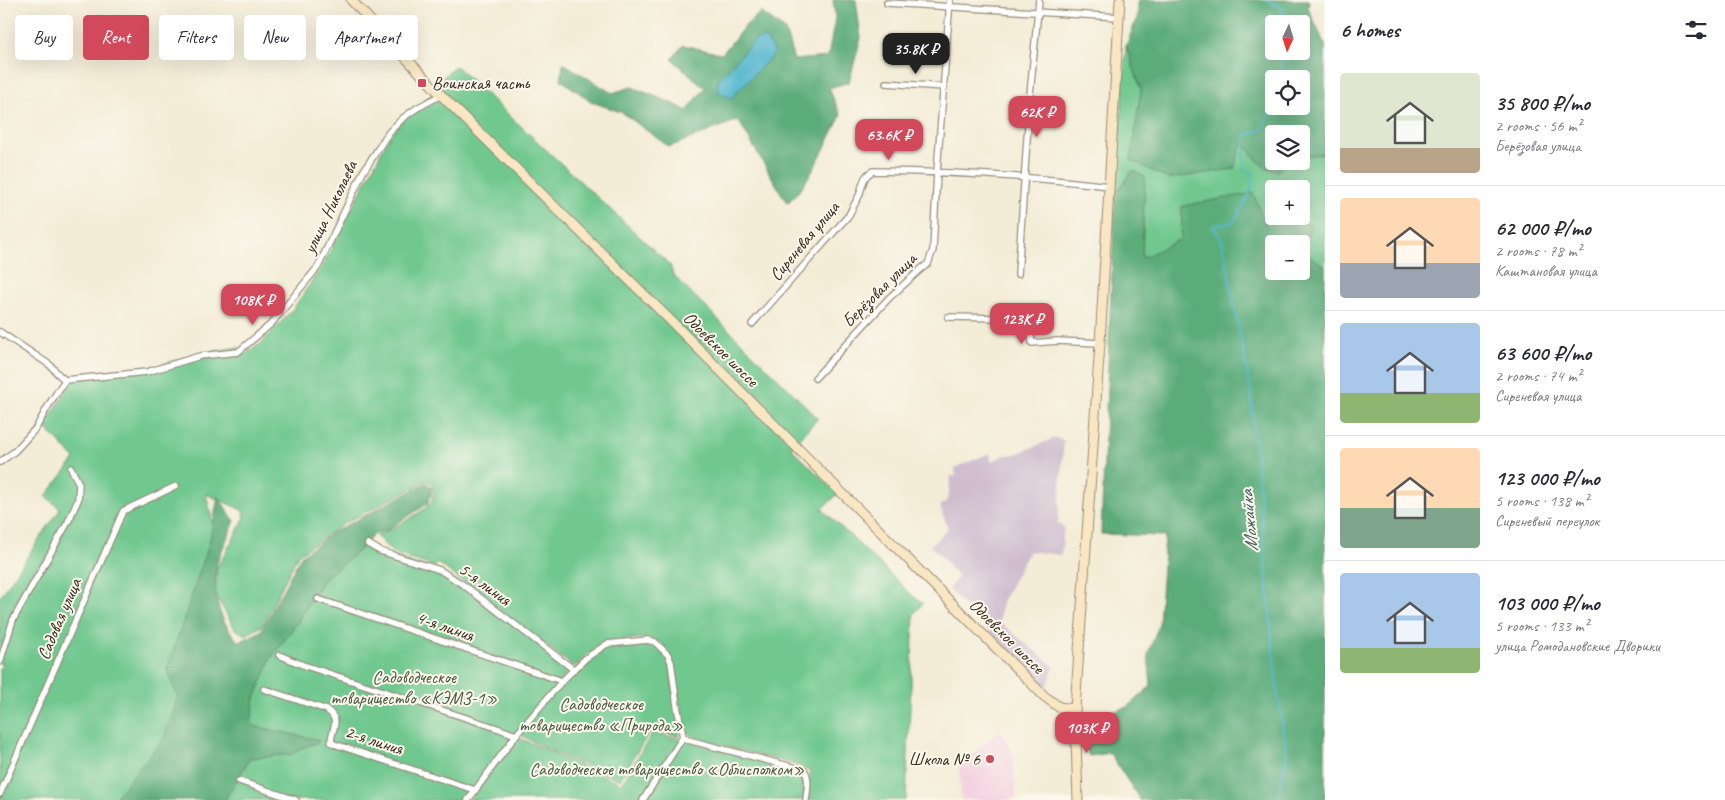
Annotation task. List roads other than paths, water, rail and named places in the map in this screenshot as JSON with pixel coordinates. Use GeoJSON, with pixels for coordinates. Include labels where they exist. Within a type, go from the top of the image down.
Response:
{"type":"FeatureCollection","features":[{"type":"Feature","properties":{"kind":"main road","name":"Одоевское шоссе"},"geometry":{"type":"LineString","coordinates":[[351,0],[441,94],[669,319],[1044,696],[1059,707],[1075,709]]}},
{"type":"Feature","properties":{"kind":"main road"},"geometry":{"type":"LineString","coordinates":[[1078,800],[1075,709],[1100,343],[1120,0]]}},
{"type":"Feature","properties":{"kind":"street"},"geometry":{"type":"LineString","coordinates":[[1018,274],[1038,0]]}},
{"type":"Feature","properties":{"kind":"street"},"geometry":{"type":"LineString","coordinates":[[887,3],[950,3],[1119,18]]}},
{"type":"Feature","properties":{"kind":"street","name":"Берёзовая улица"},"geometry":{"type":"LineString","coordinates":[[815,378],[890,298],[928,264],[933,250],[950,3]]}},
{"type":"Feature","properties":{"kind":"street"},"geometry":{"type":"LineString","coordinates":[[886,83],[944,87]]}},
{"type":"Feature","properties":{"kind":"street","name":"улица Николаева"},"geometry":{"type":"LineString","coordinates":[[65,380],[148,372],[200,356],[238,352],[271,324],[318,267],[363,172],[389,132],[403,118],[441,94]]}},
{"type":"Feature","properties":{"kind":"street","name":"Сиреневая улица"},"geometry":{"type":"LineString","coordinates":[[752,324],[848,215],[859,196],[867,174],[873,171],[937,172],[1109,186]]}},
{"type":"Feature","properties":{"kind":"street"},"geometry":{"type":"LineString","coordinates":[[948,317],[1002,318],[1032,335],[1032,343],[1057,341],[1100,343]]}},
{"type":"Feature","properties":{"kind":"street"},"geometry":{"type":"LineString","coordinates":[[0,332],[50,365],[65,380],[36,428],[15,451],[0,462]]}},
{"type":"Feature","properties":{"kind":"street"},"geometry":{"type":"LineString","coordinates":[[0,662],[13,620],[68,522],[78,500],[79,484],[71,468]]}},
{"type":"Feature","properties":{"kind":"street","name":"Садовая улица"},"geometry":{"type":"LineString","coordinates":[[0,794],[123,511],[176,486]]}},
{"type":"Feature","properties":{"kind":"street","name":"5-я линия"},"geometry":{"type":"LineString","coordinates":[[368,544],[380,551],[440,570],[465,586],[573,669]]}},
{"type":"Feature","properties":{"kind":"street","name":"4-я линия"},"geometry":{"type":"LineString","coordinates":[[318,599],[562,681]]}},
{"type":"Feature","properties":{"kind":"street"},"geometry":{"type":"LineString","coordinates":[[468,800],[516,736],[573,669],[607,644],[648,640],[655,642],[668,655],[671,662],[683,737],[643,800]]}},
{"type":"Feature","properties":{"kind":"street"},"geometry":{"type":"LineString","coordinates":[[279,655],[516,736]]}},
{"type":"Feature","properties":{"kind":"street","name":"2-я линия"},"geometry":{"type":"LineString","coordinates":[[264,689],[327,710],[333,715],[335,724],[330,739],[334,744],[475,790]]}},
{"type":"Feature","properties":{"kind":"street"},"geometry":{"type":"LineString","coordinates":[[683,737],[688,740],[804,770],[807,774],[806,800]]}},
{"type":"Feature","properties":{"kind":"street"},"geometry":{"type":"LineString","coordinates":[[240,781],[296,800]]}},
{"type":"Feature","properties":{"kind":"water"},"geometry":{"type":"Polygon","coordinates":[[[766,38],[775,53],[731,98],[719,93],[718,80],[756,39],[766,38]]]}},
{"type":"Feature","properties":{"kind":"waterway"},"geometry":{"type":"LineString","coordinates":[[1269,0],[1282,7],[1282,15]]}},
{"type":"Feature","properties":{"kind":"waterway"},"geometry":{"type":"LineString","coordinates":[[1281,60],[1282,70]]}},
{"type":"Feature","properties":{"kind":"waterway","name":"Можайка"},"geometry":{"type":"LineString","coordinates":[[1269,115],[1262,130],[1245,136],[1243,157],[1245,169],[1253,174],[1253,181],[1247,200],[1233,222],[1213,226],[1222,241],[1251,393],[1276,682],[1287,756],[1277,800]]}},
{"type":"Feature","properties":{"kind":"place","name":"Воинская часть"},"geometry":{"type":"Point","coordinates":[422,83]}},
{"type":"Feature","properties":{"kind":"place","name":"Школа № 6"},"geometry":{"type":"Point","coordinates":[990,759]}},
{"type":"Feature","properties":{"kind":"park label","name":"Садоводческое товарищество «КЭМЗ-1»"},"geometry":{"type":"Point","coordinates":[414,688]}},
{"type":"Feature","properties":{"kind":"park label","name":"Садоводческое товарищество «Природа»"},"geometry":{"type":"Point","coordinates":[601,714]}},
{"type":"Feature","properties":{"kind":"park label","name":"Садоводческое товарищество «Облисполком»"},"geometry":{"type":"Point","coordinates":[667,769]}}]}
